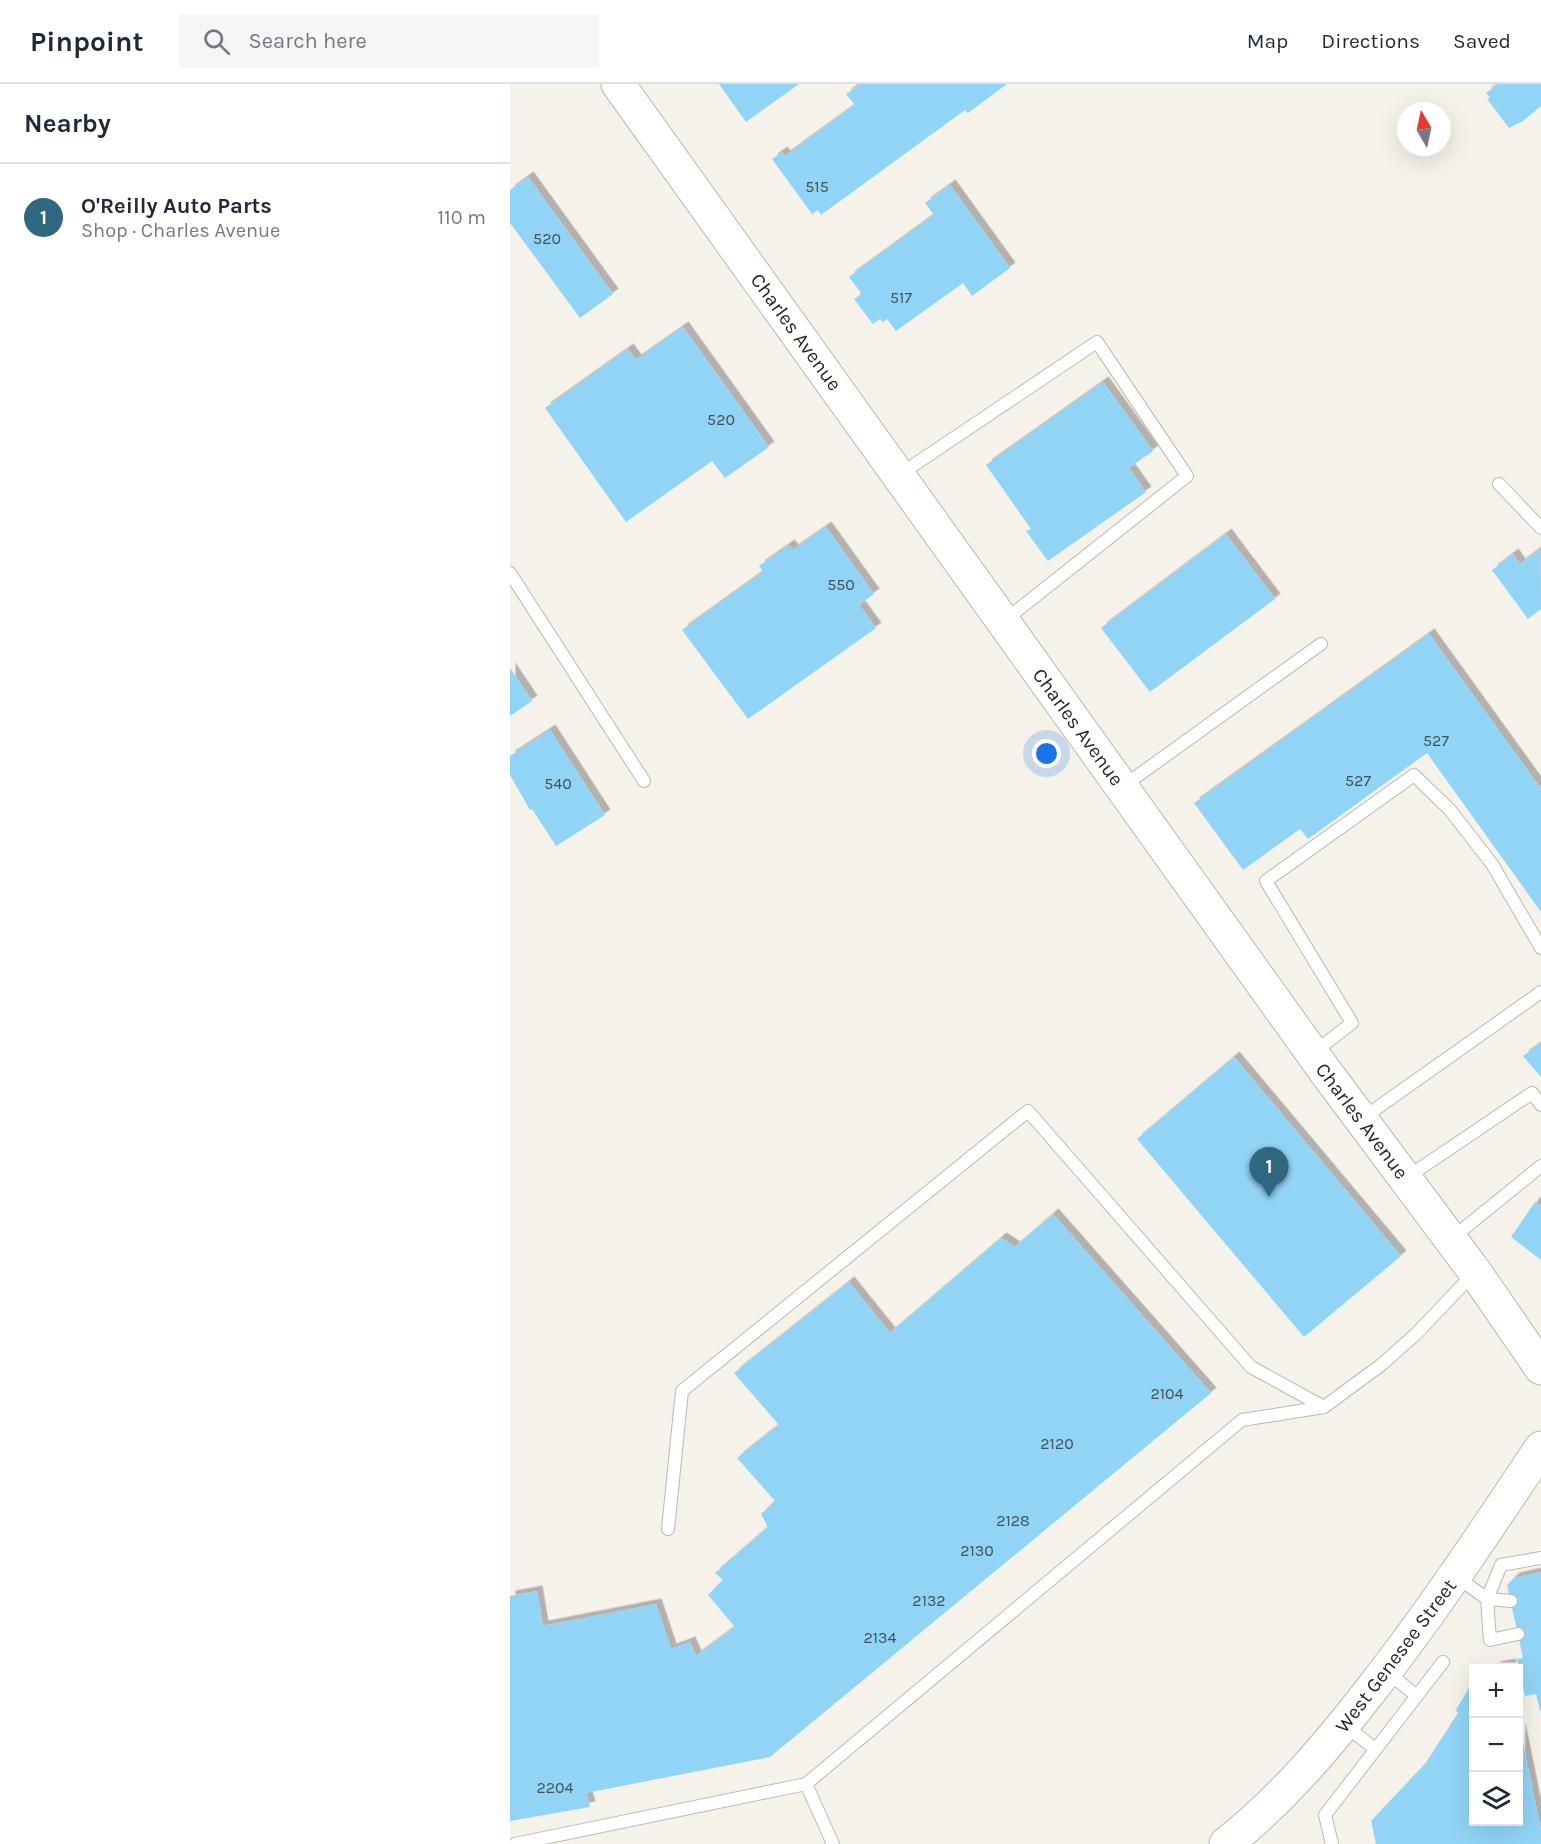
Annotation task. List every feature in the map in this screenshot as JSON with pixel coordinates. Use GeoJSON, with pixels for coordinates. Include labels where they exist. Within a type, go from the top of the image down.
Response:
{"type":"FeatureCollection","features":[{"type":"Feature","properties":{"kind":"street","name":"Charles Avenue"},"geometry":{"type":"LineString","coordinates":[[618,84],[1312,1054],[1451,1239],[1541,1368]]}},
{"type":"Feature","properties":{"kind":"street","name":"West Genesee Street"},"geometry":{"type":"LineString","coordinates":[[1226,1844],[1266,1812],[1318,1758],[1456,1577],[1541,1448]]}},
{"type":"Feature","properties":{"kind":"lane"},"geometry":{"type":"LineString","coordinates":[[898,475],[1097,342],[1187,476],[1003,622]]}},
{"type":"Feature","properties":{"kind":"lane"},"geometry":{"type":"LineString","coordinates":[[1499,484],[1541,528]]}},
{"type":"Feature","properties":{"kind":"lane"},"geometry":{"type":"LineString","coordinates":[[510,573],[644,781]]}},
{"type":"Feature","properties":{"kind":"lane"},"geometry":{"type":"LineString","coordinates":[[1121,787],[1321,644]]}},
{"type":"Feature","properties":{"kind":"lane"},"geometry":{"type":"LineString","coordinates":[[1312,1054],[1352,1023],[1266,880],[1414,775],[1450,810],[1492,864],[1541,948]]}},
{"type":"Feature","properties":{"kind":"lane"},"geometry":{"type":"LineString","coordinates":[[1361,1119],[1541,992]]}},
{"type":"Feature","properties":{"kind":"lane"},"geometry":{"type":"LineString","coordinates":[[1405,1179],[1532,1094],[1541,1105]]}},
{"type":"Feature","properties":{"kind":"lane"},"geometry":{"type":"LineString","coordinates":[[668,1529],[682,1391],[1028,1111],[1251,1367],[1324,1407]]}},
{"type":"Feature","properties":{"kind":"lane"},"geometry":{"type":"LineString","coordinates":[[1451,1239],[1541,1166]]}},
{"type":"Feature","properties":{"kind":"lane"},"geometry":{"type":"LineString","coordinates":[[515,1844],[806,1784],[1242,1420],[1324,1407],[1398,1349],[1475,1272]]}},
{"type":"Feature","properties":{"kind":"lane"},"geometry":{"type":"LineString","coordinates":[[1518,1634],[1490,1640],[1488,1599],[1501,1566],[1541,1558]]}},
{"type":"Feature","properties":{"kind":"lane"},"geometry":{"type":"LineString","coordinates":[[1456,1577],[1488,1599],[1511,1602]]}},
{"type":"Feature","properties":{"kind":"lane"},"geometry":{"type":"LineString","coordinates":[[1332,1844],[1325,1815],[1443,1662]]}},
{"type":"Feature","properties":{"kind":"lane"},"geometry":{"type":"LineString","coordinates":[[1386,1671],[1416,1696]]}},
{"type":"Feature","properties":{"kind":"lane"},"geometry":{"type":"LineString","coordinates":[[1344,1725],[1375,1749]]}},
{"type":"Feature","properties":{"kind":"lane"},"geometry":{"type":"LineString","coordinates":[[806,1784],[833,1844]]}},
{"type":"Feature","properties":{"kind":"building"},"geometry":{"type":"Polygon","coordinates":[[[719,84],[799,84],[746,122],[719,84]]]}},
{"type":"Feature","properties":{"kind":"building"},"geometry":{"type":"Polygon","coordinates":[[[860,84],[1007,84],[968,113],[965,110],[821,215],[818,210],[812,214],[772,159],[782,152],[785,156],[855,105],[846,94],[860,84]]]}},
{"type":"Feature","properties":{"kind":"building"},"geometry":{"type":"Polygon","coordinates":[[[1498,84],[1541,84],[1541,106],[1523,121],[1509,128],[1487,99],[1490,98],[1486,93],[1498,84]]]}},
{"type":"Feature","properties":{"kind":"building"},"geometry":{"type":"Polygon","coordinates":[[[528,177],[613,294],[580,318],[510,223],[510,190],[528,177]]]}},
{"type":"Feature","properties":{"kind":"building"},"geometry":{"type":"Polygon","coordinates":[[[950,185],[1010,268],[972,296],[963,283],[896,331],[887,319],[883,322],[880,319],[873,324],[854,299],[862,294],[849,277],[934,215],[925,203],[950,185]]]}},
{"type":"Feature","properties":{"kind":"building"},"geometry":{"type":"Polygon","coordinates":[[[683,327],[769,447],[725,478],[712,461],[626,522],[545,408],[628,349],[636,360],[683,327]]]}},
{"type":"Feature","properties":{"kind":"building"},"geometry":{"type":"Polygon","coordinates":[[[1103,382],[1153,451],[1129,468],[1146,492],[1048,561],[1026,531],[1031,529],[986,465],[1103,382]]]}},
{"type":"Feature","properties":{"kind":"building"},"geometry":{"type":"Polygon","coordinates":[[[826,527],[874,594],[859,605],[876,628],[748,719],[682,630],[763,572],[759,566],[789,545],[793,550],[826,527]]]}},
{"type":"Feature","properties":{"kind":"building"},"geometry":{"type":"Polygon","coordinates":[[[1226,534],[1275,599],[1150,692],[1101,628],[1226,534]]]}},
{"type":"Feature","properties":{"kind":"building"},"geometry":{"type":"Polygon","coordinates":[[[1540,549],[1541,609],[1528,619],[1492,570],[1513,554],[1520,564],[1540,549]]]}},
{"type":"Feature","properties":{"kind":"building"},"geometry":{"type":"Polygon","coordinates":[[[1429,634],[1541,789],[1541,912],[1427,753],[1308,839],[1300,829],[1243,870],[1194,803],[1429,634]]]}},
{"type":"Feature","properties":{"kind":"building"},"geometry":{"type":"Polygon","coordinates":[[[510,668],[532,701],[510,716],[510,668]]]}},
{"type":"Feature","properties":{"kind":"building"},"geometry":{"type":"Polygon","coordinates":[[[550,730],[605,815],[556,846],[532,809],[530,810],[510,775],[510,756],[550,730]]]}},
{"type":"Feature","properties":{"kind":"building"},"geometry":{"type":"Polygon","coordinates":[[[1541,1043],[1541,1077],[1523,1056],[1541,1043]]]}},
{"type":"Feature","properties":{"kind":"building"},"geometry":{"type":"Polygon","coordinates":[[[1234,1057],[1401,1256],[1304,1337],[1137,1139],[1234,1057]]]}},
{"type":"Feature","properties":{"kind":"building"},"geometry":{"type":"Polygon","coordinates":[[[1535,1202],[1541,1206],[1541,1260],[1511,1237],[1535,1202]]]}},
{"type":"Feature","properties":{"kind":"building"},"geometry":{"type":"Polygon","coordinates":[[[1053,1214],[1211,1393],[770,1757],[586,1793],[590,1807],[510,1821],[510,1596],[537,1591],[543,1626],[656,1604],[671,1649],[690,1642],[696,1656],[735,1627],[708,1595],[723,1580],[715,1573],[768,1527],[761,1514],[775,1501],[737,1458],[779,1425],[734,1373],[849,1282],[890,1333],[1001,1238],[1015,1247],[1053,1214]]]}},
{"type":"Feature","properties":{"kind":"building"},"geometry":{"type":"Polygon","coordinates":[[[1541,1572],[1541,1711],[1536,1694],[1525,1696],[1523,1664],[1518,1664],[1517,1659],[1523,1658],[1507,1585],[1514,1578],[1541,1572]]]}},
{"type":"Feature","properties":{"kind":"building"},"geometry":{"type":"Polygon","coordinates":[[[1469,1688],[1469,1826],[1523,1826],[1523,1743],[1541,1831],[1541,1844],[1376,1844],[1371,1821],[1425,1764],[1458,1713],[1456,1710],[1469,1688]]]}},
{"type":"Feature","properties":{"kind":"place","name":"O'Reilly Auto Parts"},"geometry":{"type":"Point","coordinates":[1269,1197]}}]}
